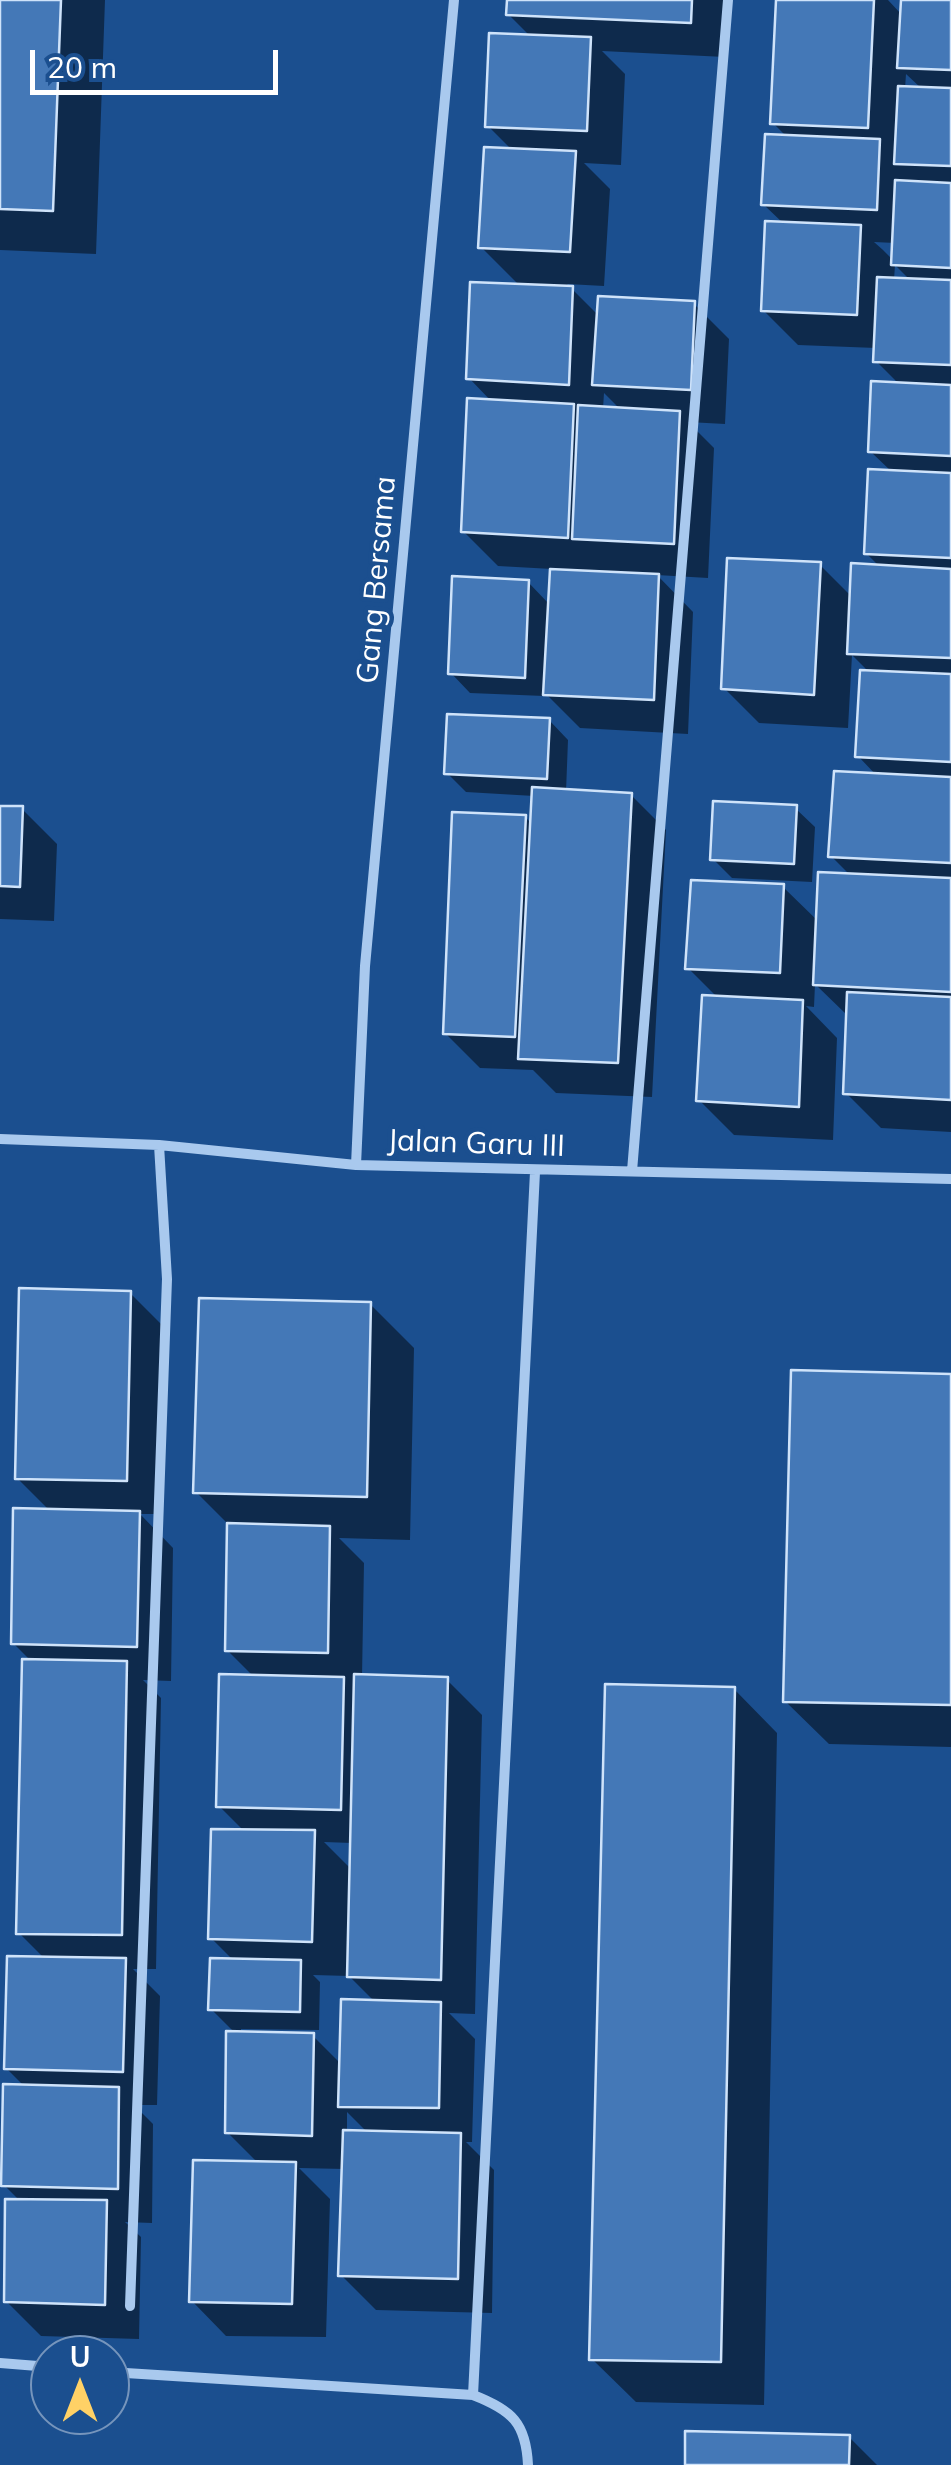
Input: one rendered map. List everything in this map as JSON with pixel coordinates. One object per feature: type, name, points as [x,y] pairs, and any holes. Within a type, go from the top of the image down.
[{"type":"street","name":"Gang Bersama","points":[[356,1166],[364,966],[454,0]]},
{"type":"street","points":[[632,1171],[728,0]]},
{"type":"street","name":"Jalan Garu III","points":[[0,1139],[159,1145],[356,1166],[951,1179]]},
{"type":"street","points":[[130,2306],[167,1279],[159,1145]]},
{"type":"street","points":[[473,2395],[534,1172]]},
{"type":"street","points":[[0,2363],[30,2365]]},
{"type":"street","points":[[130,2373],[473,2395],[502,2406],[518,2420],[526,2436],[528,2465]]},
{"type":"building","points":[[0,0],[61,0],[53,211],[0,209]]},
{"type":"building","points":[[507,0],[692,0],[691,23],[506,15]]},
{"type":"building","points":[[776,0],[874,0],[868,128],[770,124]]},
{"type":"building","points":[[901,0],[951,0],[951,70],[897,68]]},
{"type":"building","points":[[489,33],[591,37],[587,131],[485,127]]},
{"type":"building","points":[[898,86],[951,88],[951,166],[894,164]]},
{"type":"building","points":[[765,134],[880,139],[877,210],[761,205]]},
{"type":"building","points":[[484,147],[576,151],[570,252],[478,248]]},
{"type":"building","points":[[895,180],[951,183],[951,268],[891,265]]},
{"type":"building","points":[[765,221],[861,225],[857,315],[761,311]]},
{"type":"building","points":[[877,277],[951,280],[951,365],[873,362]]},
{"type":"building","points":[[470,282],[573,286],[569,385],[466,379]]},
{"type":"building","points":[[598,296],[695,301],[691,390],[592,385]]},
{"type":"building","points":[[871,381],[951,385],[951,456],[868,452]]},
{"type":"building","points":[[467,398],[574,404],[568,538],[461,532]]},
{"type":"building","points":[[578,405],[680,411],[674,544],[572,539]]},
{"type":"building","points":[[868,469],[951,473],[951,558],[864,554]]},
{"type":"building","points":[[727,558],[821,562],[814,695],[721,689]]},
{"type":"building","points":[[851,563],[951,569],[951,658],[847,654]]},
{"type":"building","points":[[550,569],[659,574],[654,700],[543,695]]},
{"type":"building","points":[[452,576],[529,580],[525,678],[448,674]]},
{"type":"building","points":[[860,670],[951,674],[951,762],[855,757]]},
{"type":"building","points":[[447,714],[550,718],[547,779],[444,774]]},
{"type":"building","points":[[834,771],[951,777],[951,863],[828,857]]},
{"type":"building","points":[[532,787],[632,793],[618,1063],[518,1059]]},
{"type":"building","points":[[713,801],[797,805],[794,864],[710,860]]},
{"type":"building","points":[[0,806],[23,806],[20,887],[0,886]]},
{"type":"building","points":[[452,812],[526,815],[515,1037],[443,1034]]},
{"type":"building","points":[[818,872],[951,878],[951,992],[813,985]]},
{"type":"building","points":[[691,880],[784,884],[780,973],[685,969]]},
{"type":"building","points":[[847,992],[951,997],[951,1100],[843,1094]]},
{"type":"building","points":[[702,995],[803,1000],[799,1107],[696,1101]]},
{"type":"building","points":[[19,1288],[131,1291],[127,1481],[15,1479]]},
{"type":"building","points":[[199,1298],[371,1302],[367,1497],[193,1493]]},
{"type":"building","points":[[791,1370],[951,1374],[951,1705],[783,1702]]},
{"type":"building","points":[[13,1508],[140,1511],[137,1647],[11,1644]]},
{"type":"building","points":[[227,1523],[330,1526],[328,1653],[225,1651]]},
{"type":"building","points":[[22,1659],[127,1661],[122,1935],[16,1934]]},
{"type":"building","points":[[219,1674],[344,1677],[341,1810],[216,1807]]},
{"type":"building","points":[[354,1674],[448,1677],[441,1980],[347,1977]]},
{"type":"building","points":[[605,1684],[735,1687],[721,2362],[589,2360]]},
{"type":"building","points":[[211,1829],[315,1830],[312,1942],[208,1939]]},
{"type":"building","points":[[7,1956],[126,1958],[123,2072],[4,2069]]},
{"type":"building","points":[[210,1958],[301,1960],[300,2012],[208,2010]]},
{"type":"building","points":[[341,1999],[441,2002],[439,2108],[338,2107]]},
{"type":"building","points":[[226,2031],[314,2033],[312,2136],[225,2133]]},
{"type":"building","points":[[3,2084],[119,2087],[118,2189],[1,2186]]},
{"type":"building","points":[[343,2130],[461,2133],[458,2279],[338,2276]]},
{"type":"building","points":[[193,2160],[296,2162],[292,2304],[189,2302]]},
{"type":"building","points":[[5,2199],[107,2200],[105,2305],[4,2302]]},
{"type":"building","points":[[685,2431],[850,2435],[849,2465],[685,2465]]}]
